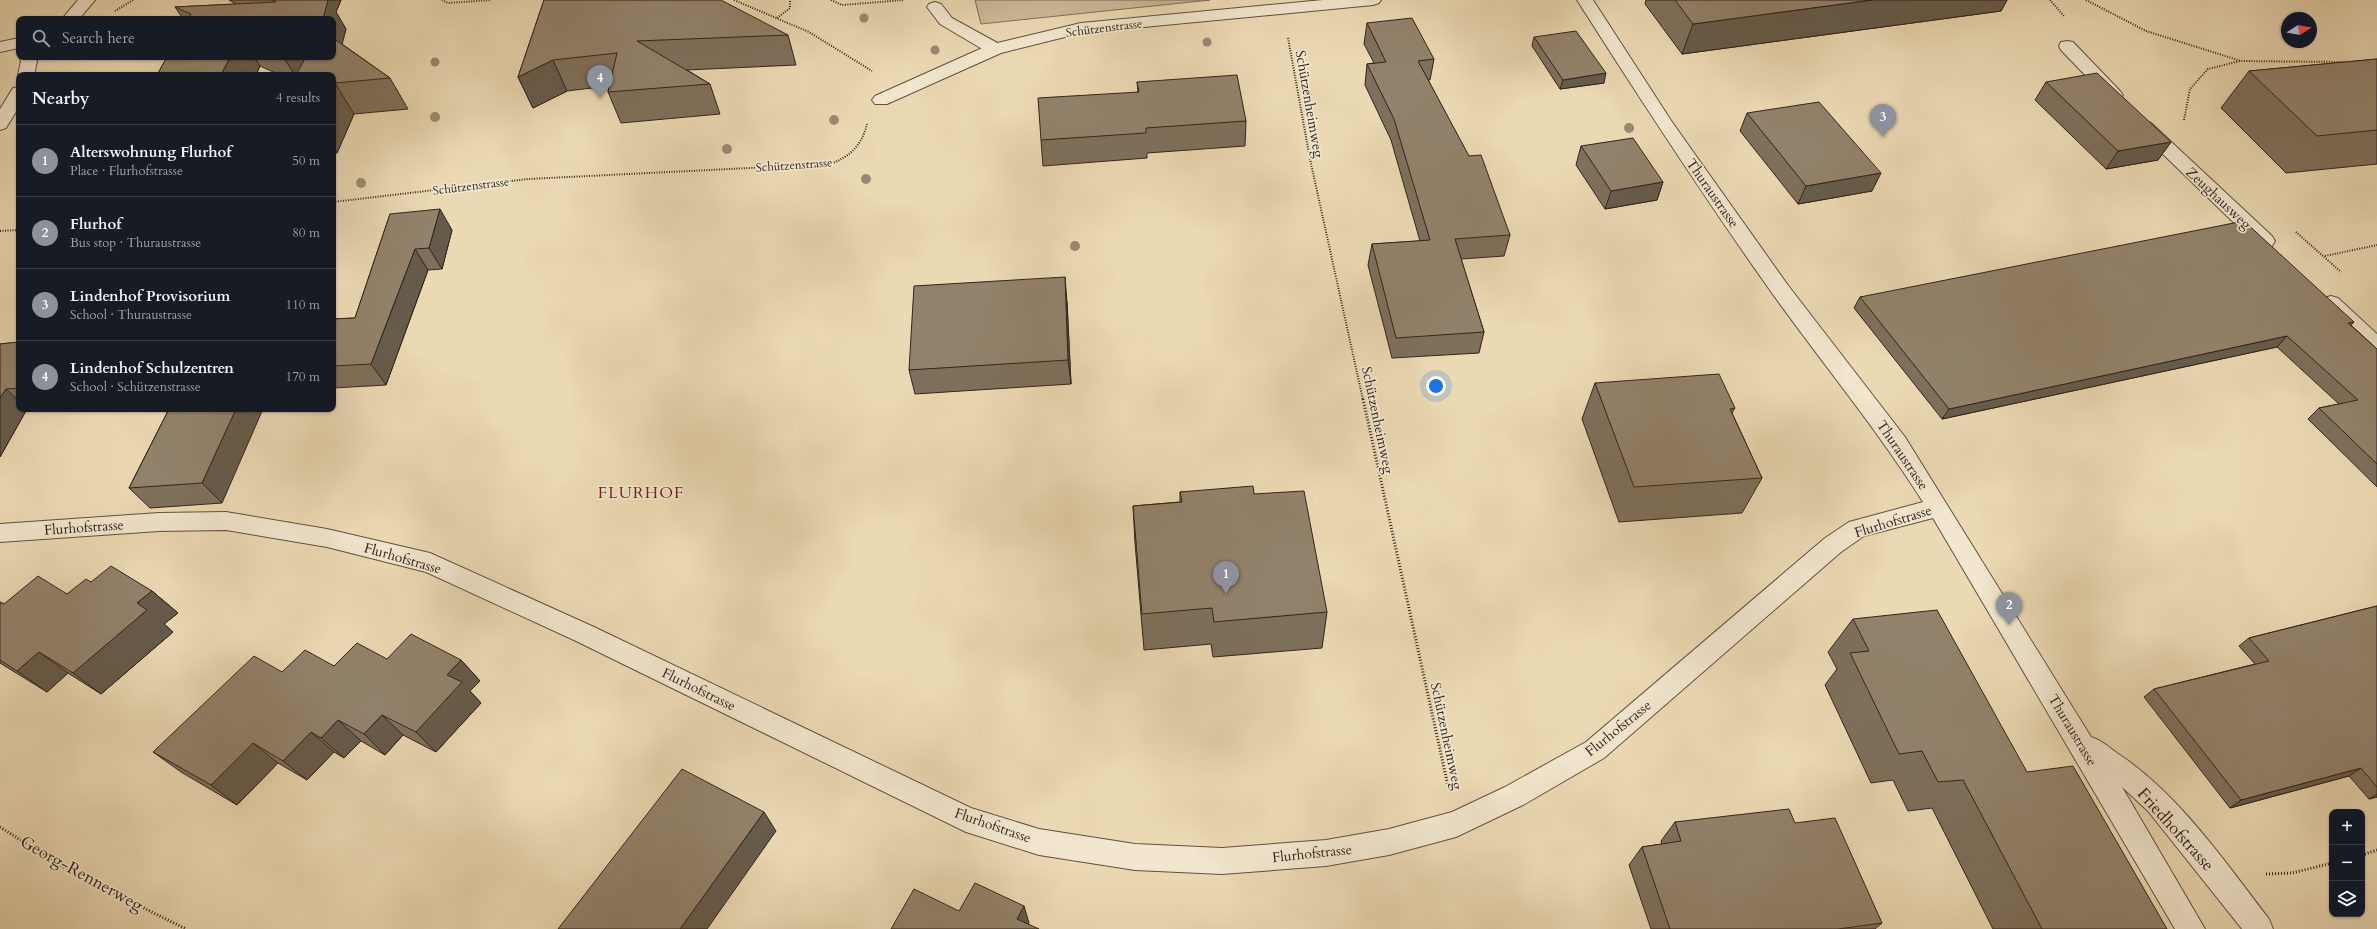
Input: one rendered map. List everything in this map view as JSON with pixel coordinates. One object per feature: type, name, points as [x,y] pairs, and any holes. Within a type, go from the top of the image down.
[{"type":"street","points":[[73,16],[87,0]]},
{"type":"street","name":"Schützenstrasse","points":[[881,100],[995,49],[1081,28],[1285,4],[1373,0]]},
{"type":"street","name":"Thuraustrasse","points":[[1585,0],[1665,125],[1780,289],[1897,443],[1938,507],[2081,743],[2191,929]]},
{"type":"street","points":[[935,7],[946,21],[995,49]]},
{"type":"street","points":[[0,47],[16,44]]},
{"type":"street","name":"Zeughausweg","points":[[2067,46],[2130,112],[2280,256]]},
{"type":"street","points":[[27,72],[28,60]]},
{"type":"street","points":[[0,124],[16,97]]},
{"type":"street","points":[[2320,293],[2377,346]]},
{"type":"street","name":"Flurhofstrasse","points":[[0,533],[159,522],[226,521],[327,538],[430,563],[585,634],[966,819],[1039,842],[1135,857],[1222,861],[1326,854],[1389,842],[1456,824],[1514,796],[1595,750],[1832,545],[1857,530],[1938,507]]},
{"type":"street","name":"Friedhofstrasse","points":[[2081,743],[2121,770],[2157,802],[2218,875],[2259,929]]},
{"type":"path","points":[[109,13],[121,9],[133,0]]},
{"type":"path","points":[[442,0],[448,3],[491,0]]},
{"type":"path","points":[[734,0],[809,32],[875,73]]},
{"type":"path","points":[[777,18],[790,8],[790,0]]},
{"type":"path","points":[[831,0],[842,5],[908,0]]},
{"type":"path","points":[[2086,0],[2146,31],[2241,61]]},
{"type":"path","name":"Schützenheimweg","points":[[1287,31],[1310,159],[1456,824]]},
{"type":"path","points":[[2183,125],[2190,89],[2208,69],[2241,61],[2348,62]]},
{"type":"path","name":"Schützenstrasse","points":[[336,202],[528,179],[830,164],[842,161],[853,154],[862,142],[868,116],[881,100]]},
{"type":"path","points":[[0,231],[16,230]]},
{"type":"path","points":[[2324,256],[2377,245]]},
{"type":"path","name":"Georg-Rennerweg","points":[[0,827],[75,874],[186,929]]},
{"type":"path","points":[[2365,854],[2377,850]]},
{"type":"path","points":[[2218,875],[2292,873],[2329,864]]},
{"type":"shaded area","points":[[975,0],[1210,0],[981,24]]},
{"type":"building","points":[[272,0],[328,0],[324,16],[190,16],[191,14],[175,7],[276,2]]},
{"type":"building","points":[[544,0],[721,0],[788,35],[637,41],[710,84],[608,92],[617,53],[553,60],[518,77]]},
{"type":"building","points":[[1675,0],[1872,0],[1693,24]]},
{"type":"building","points":[[1412,18],[1434,59],[1418,61],[1469,156],[1481,155],[1510,235],[1455,239],[1484,332],[1396,338],[1372,244],[1430,240],[1394,119],[1367,64],[1386,62],[1367,23]]},
{"type":"building","points":[[1576,31],[1606,73],[1563,80],[1534,37]]},
{"type":"building","points":[[336,40],[390,78],[336,83],[336,72],[298,72],[304,60],[336,60]]},
{"type":"building","points":[[2377,59],[2377,130],[2317,136],[2249,71]]},
{"type":"building","points":[[165,60],[228,60],[222,72],[159,72]]},
{"type":"building","points":[[2097,73],[2171,142],[2118,151],[2046,82]]},
{"type":"building","points":[[1237,75],[1246,121],[1146,128],[1146,133],[1041,140],[1038,98],[1139,92],[1137,82]]},
{"type":"building","points":[[1819,102],[1881,173],[1806,186],[1747,113]]},
{"type":"building","points":[[1633,138],[1663,182],[1611,191],[1581,146]]},
{"type":"building","points":[[440,209],[429,248],[415,249],[371,364],[336,366],[336,319],[355,318],[390,214]]},
{"type":"building","points":[[2244,221],[2354,322],[2348,323],[2377,349],[2377,464],[2319,408],[2358,400],[2287,336],[1949,409],[1860,297]]},
{"type":"building","points":[[1065,277],[1068,360],[909,370],[914,286]]},
{"type":"building","points":[[16,342],[16,388],[6,389],[0,398],[0,344]]},
{"type":"building","points":[[1719,374],[1735,408],[1730,409],[1762,478],[1634,487],[1595,383]]},
{"type":"building","points":[[167,412],[235,412],[202,483],[129,488]]},
{"type":"building","points":[[1253,486],[1254,494],[1304,491],[1327,612],[1214,622],[1212,608],[1142,614],[1133,506],[1182,502],[1180,492]]},
{"type":"building","points":[[111,566],[152,591],[137,603],[147,610],[73,673],[39,652],[17,671],[0,660],[0,602],[4,604],[38,576],[67,594],[86,579],[91,582]]},
{"type":"building","points":[[2377,606],[2377,787],[2361,768],[2241,800],[2154,689],[2269,661],[2249,638]]},
{"type":"building","points":[[1937,610],[2027,772],[2073,766],[2167,929],[2042,929],[1963,780],[1938,782],[1922,751],[1899,754],[1850,653],[1869,651],[1853,619]]},
{"type":"building","points":[[411,634],[461,660],[447,675],[462,682],[416,732],[382,715],[364,734],[338,720],[321,738],[311,732],[283,761],[253,743],[211,785],[153,752],[254,656],[282,672],[305,650],[334,666],[357,643],[387,659]]},
{"type":"building","points":[[682,769],[764,812],[680,929],[558,929]]},
{"type":"building","points":[[1789,809],[1795,823],[1835,818],[1882,923],[1838,929],[1670,929],[1642,847],[1681,841],[1675,822]]},
{"type":"building","points":[[975,883],[1024,906],[1017,919],[1039,929],[891,929],[914,889],[959,911]]},
{"type":"place","name":"Lindenhof Schulzentren","points":[[600,98]]},
{"type":"place","name":"Lindenhof Provisorium","points":[[1883,137]]},
{"type":"place","name":"Alterswohnung Flurhof","points":[[1226,594]]},
{"type":"place","name":"Flurhof","points":[[2009,625]]},
{"type":"district","name":"FLURHOF","points":[[641,492]]}]
